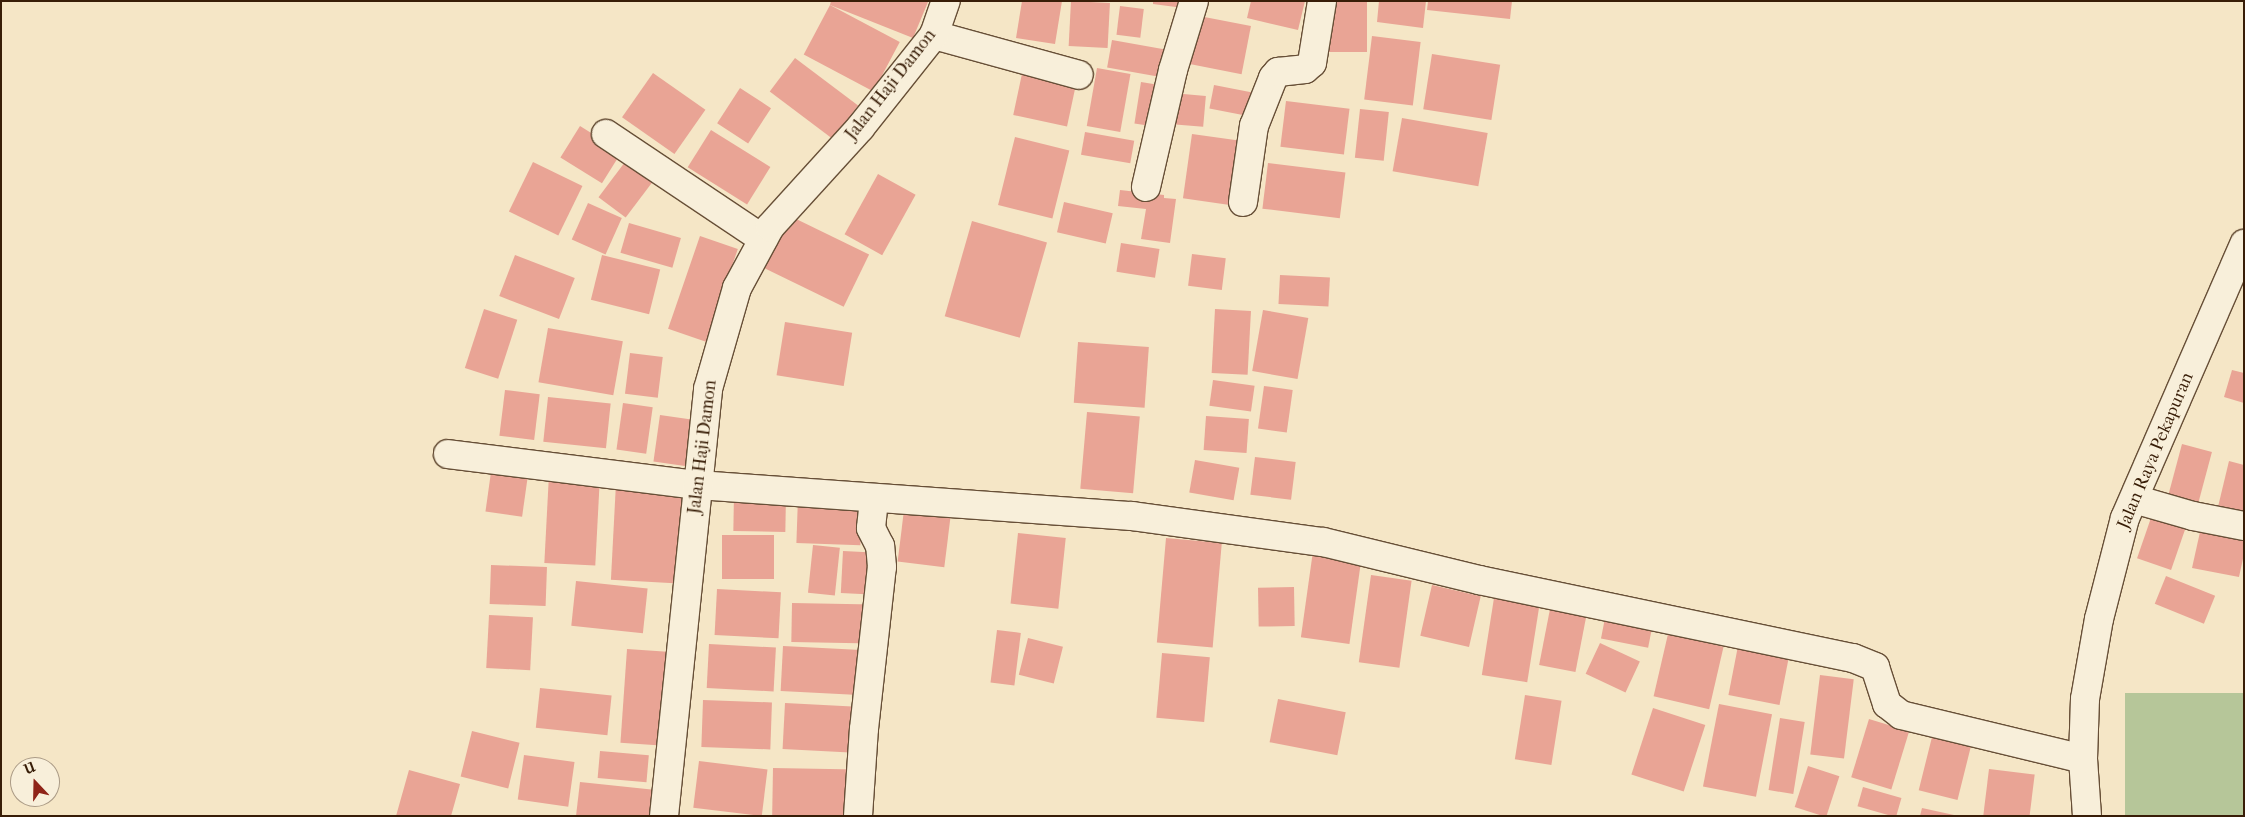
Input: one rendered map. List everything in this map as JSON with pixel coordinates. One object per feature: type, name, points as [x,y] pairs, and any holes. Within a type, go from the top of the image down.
[{"type":"street","name":"Jalan Haji Damon","points":[[664,816],[708,389],[737,288],[770,227],[860,128],[934,35],[946,1]]},
{"type":"street","points":[[1146,187],[1173,70],[1194,1]]},
{"type":"street","points":[[1243,202],[1254,126],[1273,78],[1278,72],[1305,69],[1312,63],[1322,1]]},
{"type":"street","points":[[934,35],[1080,75]]},
{"type":"street","points":[[606,134],[763,239]]},
{"type":"street","name":"Jalan Raya Pekapuran","points":[[2087,816],[2083,759],[2085,699],[2100,619],[2126,518],[2244,244]]},
{"type":"street","points":[[448,454],[698,485],[1132,516],[1323,542],[1479,580],[1853,658],[1875,667],[1887,704],[1901,715],[2083,759]]},
{"type":"street","points":[[858,816],[865,721],[882,567],[880,546],[871,528],[874,498]]},
{"type":"street","points":[[2134,499],[2193,516],[2244,526]]},
{"type":"green space","points":[[2125,693],[2244,693],[2244,816],[2125,816]]},
{"type":"building","points":[[831,1],[928,2],[913,38],[830,5]]},
{"type":"building","points":[[1022,1],[1062,1],[1055,44],[1016,38]]},
{"type":"building","points":[[1071,1],[1110,3],[1108,48],[1069,46]]},
{"type":"building","points":[[1153,1],[1192,1],[1191,9],[1153,4]]},
{"type":"building","points":[[1251,1],[1305,1],[1298,30],[1247,18]]},
{"type":"building","points":[[1327,1],[1367,1],[1367,52],[1327,52]]},
{"type":"building","points":[[1379,1],[1426,1],[1423,28],[1377,22]]},
{"type":"building","points":[[1428,1],[1512,1],[1510,19],[1427,10]]},
{"type":"building","points":[[830,5],[900,42],[873,92],[804,54]]},
{"type":"building","points":[[1120,6],[1144,9],[1140,38],[1116,35]]},
{"type":"building","points":[[1194,15],[1251,26],[1242,74],[1185,63]]},
{"type":"building","points":[[1372,36],[1421,42],[1413,105],[1364,100]]},
{"type":"building","points":[[1112,40],[1168,50],[1163,77],[1107,68]]},
{"type":"building","points":[[1432,54],[1500,65],[1491,120],[1423,109]]},
{"type":"building","points":[[795,58],[858,106],[833,139],[770,92]]},
{"type":"building","points":[[1097,68],[1130,74],[1120,132],[1087,126]]},
{"type":"building","points":[[1023,69],[1077,80],[1067,126],[1013,115]]},
{"type":"building","points":[[653,73],[705,110],[674,154],[622,117]]},
{"type":"building","points":[[1141,82],[1161,85],[1154,127],[1134,123]]},
{"type":"building","points":[[1214,85],[1260,94],[1256,118],[1209,109]]},
{"type":"building","points":[[740,88],[771,108],[748,143],[717,123]]},
{"type":"building","points":[[1172,93],[1206,96],[1203,127],[1169,124]]},
{"type":"building","points":[[1286,101],[1350,109],[1344,154],[1280,147]]},
{"type":"building","points":[[1360,109],[1389,112],[1384,161],[1355,158]]},
{"type":"building","points":[[1402,118],[1488,133],[1478,186],[1393,171]]},
{"type":"building","points":[[580,126],[622,152],[602,183],[560,157]]},
{"type":"building","points":[[711,130],[770,167],[747,204],[688,167]]},
{"type":"building","points":[[1085,132],[1134,141],[1130,163],[1081,155]]},
{"type":"building","points":[[1192,134],[1241,141],[1231,205],[1183,198]]},
{"type":"building","points":[[1015,137],[1069,151],[1052,218],[998,205]]},
{"type":"building","points":[[631,154],[658,174],[626,218],[599,197]]},
{"type":"building","points":[[533,162],[582,186],[558,236],[509,211]]},
{"type":"building","points":[[1268,163],[1345,173],[1340,218],[1262,209]]},
{"type":"building","points":[[878,174],[916,195],[882,255],[845,234]]},
{"type":"building","points":[[1120,190],[1164,195],[1164,198],[1176,199],[1170,243],[1141,239],[1146,209],[1118,206]]},
{"type":"building","points":[[1064,202],[1113,213],[1106,243],[1057,232]]},
{"type":"building","points":[[588,203],[622,218],[606,255],[572,240]]},
{"type":"building","points":[[790,216],[869,255],[844,307],[765,268]]},
{"type":"building","points":[[972,221],[1047,242],[1020,338],[945,316]]},
{"type":"building","points":[[629,223],[681,238],[672,268],[620,253]]},
{"type":"building","points":[[700,236],[738,249],[706,342],[668,329]]},
{"type":"building","points":[[1121,243],[1160,249],[1155,278],[1116,272]]},
{"type":"building","points":[[1192,254],[1226,258],[1222,290],[1188,286]]},
{"type":"building","points":[[515,255],[575,278],[559,319],[499,296]]},
{"type":"building","points":[[602,255],[660,270],[649,314],[591,300]]},
{"type":"building","points":[[1280,275],[1330,278],[1328,307],[1278,304]]},
{"type":"building","points":[[484,309],[517,320],[498,379],[465,368]]},
{"type":"building","points":[[1215,309],[1251,311],[1248,375],[1212,373]]},
{"type":"building","points":[[1263,310],[1308,318],[1298,379],[1252,371]]},
{"type":"building","points":[[785,322],[852,333],[844,386],[777,375]]},
{"type":"building","points":[[548,328],[623,341],[613,395],[538,382]]},
{"type":"building","points":[[1078,342],[1149,347],[1145,408],[1074,403]]},
{"type":"building","points":[[630,353],[663,357],[658,398],[625,394]]},
{"type":"building","points":[[2232,370],[2244,373],[2244,403],[2224,397]]},
{"type":"building","points":[[1213,380],[1255,386],[1251,412],[1209,406]]},
{"type":"building","points":[[1264,386],[1293,390],[1287,433],[1258,429]]},
{"type":"building","points":[[505,390],[540,394],[534,440],[499,436]]},
{"type":"building","points":[[548,397],[611,404],[606,448],[543,442]]},
{"type":"building","points":[[623,403],[653,407],[646,454],[616,450]]},
{"type":"building","points":[[1087,412],[1140,417],[1133,493],[1080,489]]},
{"type":"building","points":[[660,415],[697,420],[690,467],[653,462]]},
{"type":"building","points":[[1206,416],[1249,419],[1247,453],[1204,450]]},
{"type":"building","points":[[2182,444],[2212,452],[2196,510],[2166,502]]},
{"type":"building","points":[[1255,457],[1296,462],[1291,500],[1250,495]]},
{"type":"building","points":[[1195,460],[1239,468],[1234,500],[1189,492]]},
{"type":"building","points":[[2229,461],[2244,465],[2244,517],[2217,511]]},
{"type":"building","points":[[492,465],[529,470],[522,517],[485,512]]},
{"type":"building","points":[[549,474],[600,477],[595,566],[544,563]]},
{"type":"building","points":[[616,483],[684,487],[679,583],[611,580]]},
{"type":"building","points":[[734,493],[786,494],[785,532],[733,531]]},
{"type":"building","points":[[798,497],[862,499],[860,545],[796,543]]},
{"type":"building","points":[[904,510],[951,516],[944,567],[898,562]]},
{"type":"building","points":[[2153,512],[2187,524],[2171,570],[2137,558]]},
{"type":"building","points":[[2200,532],[2244,541],[2244,554],[2239,577],[2192,568]]},
{"type":"building","points":[[1018,533],[1066,538],[1058,609],[1011,604]]},
{"type":"building","points":[[722,535],[774,535],[774,579],[722,579]]},
{"type":"building","points":[[1166,538],[1222,543],[1213,647],[1157,643]]},
{"type":"building","points":[[813,545],[840,548],[835,596],[808,593]]},
{"type":"building","points":[[843,551],[878,553],[876,595],[841,593]]},
{"type":"building","points":[[1313,551],[1362,558],[1349,644],[1301,637]]},
{"type":"building","points":[[491,565],[547,567],[546,606],[490,604]]},
{"type":"building","points":[[1371,575],[1412,581],[1399,668],[1359,662]]},
{"type":"building","points":[[2166,576],[2215,596],[2204,624],[2155,604]]},
{"type":"building","points":[[576,581],[648,589],[643,633],[571,626]]},
{"type":"building","points":[[1432,585],[1481,596],[1469,647],[1420,636]]},
{"type":"building","points":[[1294,587],[1295,626],[1259,627],[1258,588]]},
{"type":"building","points":[[717,589],[781,592],[779,638],[715,635]]},
{"type":"building","points":[[1494,598],[1539,605],[1527,682],[1482,675]]},
{"type":"building","points":[[792,603],[873,604],[872,643],[791,642]]},
{"type":"building","points":[[1550,609],[1586,616],[1575,672],[1539,665]]},
{"type":"building","points":[[489,615],[533,617],[530,670],[486,668]]},
{"type":"building","points":[[1605,618],[1652,627],[1648,648],[1601,639]]},
{"type":"building","points":[[997,630],[1021,633],[1014,686],[991,683]]},
{"type":"building","points":[[1668,634],[1724,647],[1709,709],[1654,696]]},
{"type":"building","points":[[1028,638],[1063,647],[1054,684],[1019,675]]},
{"type":"building","points":[[1600,643],[1640,662],[1626,692],[1586,674]]},
{"type":"building","points":[[709,644],[776,648],[774,691],[707,688]]},
{"type":"building","points":[[783,646],[866,650],[864,695],[781,691]]},
{"type":"building","points":[[1738,646],[1789,656],[1780,705],[1728,695]]},
{"type":"building","points":[[627,649],[671,652],[664,746],[620,743]]},
{"type":"building","points":[[1162,653],[1210,657],[1204,722],[1156,718]]},
{"type":"building","points":[[1820,675],[1854,679],[1844,759],[1810,754]]},
{"type":"building","points":[[540,688],[612,696],[607,735],[536,728]]},
{"type":"building","points":[[1525,695],[1562,701],[1551,765],[1515,759]]},
{"type":"building","points":[[1278,699],[1346,712],[1337,755],[1270,742]]},
{"type":"building","points":[[703,700],[772,702],[770,749],[701,747]]},
{"type":"building","points":[[785,703],[862,707],[859,753],[783,749]]},
{"type":"building","points":[[1719,704],[1772,714],[1756,797],[1703,786]]},
{"type":"building","points":[[1653,708],[1705,725],[1684,792],[1631,775]]},
{"type":"building","points":[[1780,718],[1805,722],[1793,794],[1769,790]]},
{"type":"building","points":[[1869,719],[1909,731],[1891,790],[1851,777]]},
{"type":"building","points":[[472,731],[520,743],[508,788],[461,777]]},
{"type":"building","points":[[1932,737],[1971,747],[1958,800],[1919,790]]},
{"type":"building","points":[[600,751],[649,755],[646,782],[598,778]]},
{"type":"building","points":[[524,755],[575,762],[568,807],[518,800]]},
{"type":"building","points":[[699,761],[767,769],[762,816],[693,808]]},
{"type":"building","points":[[1808,766],[1839,776],[1826,816],[1795,807]]},
{"type":"building","points":[[773,768],[857,769],[856,816],[772,816]]},
{"type":"building","points":[[1989,769],[2035,775],[2030,816],[1983,816]]},
{"type":"building","points":[[409,770],[460,784],[451,816],[396,816]]},
{"type":"building","points":[[580,782],[656,790],[653,816],[576,816]]},
{"type":"building","points":[[1863,787],[1901,798],[1896,816],[1857,806]]},
{"type":"building","points":[[1922,808],[1954,815],[1954,816],[1920,816]]}]
